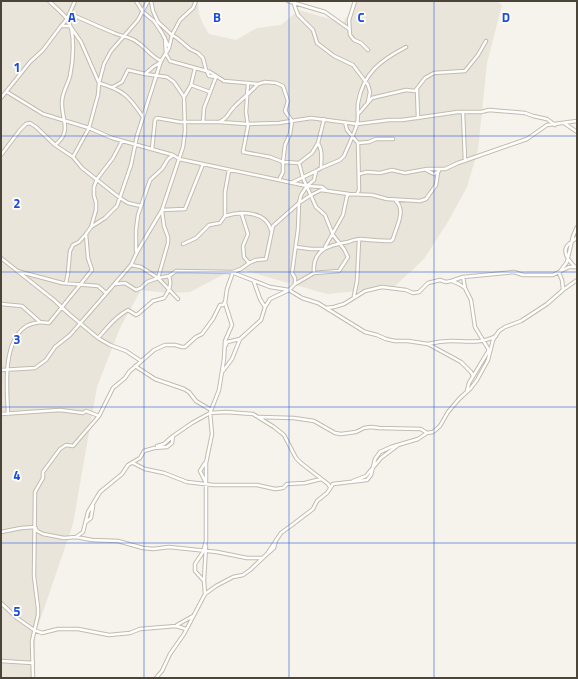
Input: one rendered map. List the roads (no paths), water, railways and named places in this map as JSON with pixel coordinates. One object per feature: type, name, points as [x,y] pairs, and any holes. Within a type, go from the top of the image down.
[{"type":"street","points":[[49,1],[67,19],[81,42],[99,83]]},
{"type":"street","points":[[1,98],[30,62],[43,50],[67,19],[75,1]]},
{"type":"street","points":[[136,1],[143,12],[154,21],[165,38],[169,48]]},
{"type":"street","points":[[73,157],[89,128],[98,96],[99,83],[104,64],[110,51],[125,36],[143,12],[149,1]]},
{"type":"street","points":[[149,1],[158,22],[190,49],[198,53],[203,58],[206,70]]},
{"type":"street","points":[[91,226],[107,217],[117,206],[131,165],[135,144],[161,62],[169,48],[172,35],[180,20],[193,8],[196,1]]},
{"type":"street","points":[[288,1],[324,12],[349,29]]},
{"type":"street","points":[[354,1],[349,20],[350,35],[354,40],[361,43],[368,50]]},
{"type":"street","points":[[294,4],[298,15],[313,30],[317,43],[334,56],[353,65],[368,85],[370,92],[368,102]]},
{"type":"street","points":[[70,14],[97,24],[115,34],[125,36],[145,47],[150,54],[161,62]]},
{"type":"street","points":[[61,26],[70,26]]},
{"type":"street","points":[[55,145],[61,140],[65,129],[62,101],[70,76],[74,52],[70,26]]},
{"type":"street","points":[[115,34],[120,40]]},
{"type":"street","points":[[165,38],[167,59],[170,61],[206,70],[224,81],[258,84],[265,82],[276,83],[283,86],[288,101],[285,111],[292,121],[290,134],[285,145],[282,162],[283,172],[279,180]]},
{"type":"street","points":[[359,113],[372,98],[406,90],[416,91],[425,78],[434,73],[465,71],[478,55],[486,41]]},
{"type":"street","points":[[292,182],[340,160],[344,156],[357,124],[360,94],[365,82],[373,69],[383,59],[406,47]]},
{"type":"street","points":[[145,74],[161,62]]},
{"type":"street","points":[[184,97],[191,85],[195,68]]},
{"type":"street","points":[[1,370],[35,368],[46,360],[55,347],[70,335],[131,265],[162,210],[183,147],[185,131],[184,97],[174,82],[167,77],[128,70],[122,82],[113,87]]},
{"type":"street","points":[[203,122],[204,108],[216,77]]},
{"type":"street","points":[[99,83],[113,87],[124,93],[143,117]]},
{"type":"street","points":[[248,83],[246,112],[247,124],[243,152],[270,157],[282,162],[300,162],[312,152],[318,143],[324,119]]},
{"type":"street","points":[[219,122],[225,120],[235,106],[258,84]]},
{"type":"street","points":[[191,85],[210,92]]},
{"type":"street","points":[[417,89],[418,118]]},
{"type":"street","points":[[7,92],[43,114],[89,128],[112,138],[173,155],[179,159],[307,186],[322,187],[326,190]]},
{"type":"street","points":[[152,149],[155,120],[157,118],[185,122],[247,124],[292,121],[310,118],[357,124],[489,110],[525,113],[547,119],[555,125]]},
{"type":"street","points":[[463,112],[465,161]]},
{"type":"street","points":[[424,169],[434,174],[465,161],[527,139],[547,125],[577,121]]},
{"type":"street","points":[[345,122],[347,130],[358,143],[359,190],[356,194]]},
{"type":"street","points":[[1,155],[26,124],[30,123],[55,145],[73,157],[82,168],[98,179],[120,198],[128,203],[141,206]]},
{"type":"street","points":[[564,123],[577,132]]},
{"type":"street","points":[[358,143],[369,142],[376,139],[393,139]]},
{"type":"street","points":[[66,283],[70,251],[73,245],[79,242],[86,234],[91,226],[96,210],[94,187],[122,141]]},
{"type":"street","points":[[318,143],[322,154],[320,168]]},
{"type":"street","points":[[137,252],[136,230],[138,215],[150,180],[162,169],[168,159],[173,155]]},
{"type":"street","points":[[222,374],[232,359],[240,339],[261,320],[265,307],[270,299],[289,290],[295,284],[314,273],[339,271],[348,257],[333,235],[325,215],[316,207],[303,178],[300,162]]},
{"type":"street","points":[[162,210],[185,209],[203,164]]},
{"type":"street","points":[[359,174],[367,172],[380,173],[392,170],[405,173],[424,169],[445,169]]},
{"type":"street","points":[[183,244],[196,238],[209,225],[220,223],[225,216],[225,192],[229,170]]},
{"type":"street","points":[[295,284],[292,273],[298,228],[299,203],[301,195],[307,186],[314,180],[316,171]]},
{"type":"street","points":[[205,594],[204,551],[206,541],[206,463],[212,434],[210,412],[217,398],[222,374],[225,341],[232,325],[225,303],[227,289],[233,272],[256,260],[266,259],[273,226],[299,203],[321,190],[348,194],[372,195],[387,200],[420,201],[426,199],[436,185],[438,172]]},
{"type":"street","points":[[314,273],[313,266],[315,260],[333,235],[343,215],[348,194]]},
{"type":"street","points":[[296,247],[311,250],[359,239],[368,241],[391,241],[400,218],[401,210],[399,204],[394,200]]},
{"type":"street","points":[[158,278],[168,243],[162,210]]},
{"type":"street","points":[[225,216],[240,213],[252,214],[269,223],[271,230]]},
{"type":"street","points":[[240,213],[248,234],[243,246],[244,257],[249,263]]},
{"type":"street","points":[[559,273],[567,262],[570,244],[577,227]]},
{"type":"street","points":[[8,414],[7,370],[13,342],[26,326],[40,322],[49,322],[82,284],[92,270],[88,258],[86,234]]},
{"type":"street","points":[[570,244],[577,237]]},
{"type":"street","points":[[354,297],[357,281],[359,239]]},
{"type":"street","points":[[1,258],[98,338],[110,345],[126,351],[141,361]]},
{"type":"street","points":[[567,258],[570,263],[576,267]]},
{"type":"street","points":[[131,265],[141,267],[158,278],[178,299]]},
{"type":"street","points":[[326,308],[344,304],[365,291],[382,287],[406,290],[413,293],[419,292],[428,282],[440,280],[446,282],[463,277],[514,272],[532,276],[553,275],[569,267],[576,267]]},
{"type":"street","points":[[16,270],[66,283],[98,286],[106,293]]},
{"type":"street","points":[[116,284],[125,283],[136,290],[141,288],[147,282],[169,276],[176,271],[233,272],[270,287],[289,290],[302,298],[318,303],[365,332],[378,335],[386,339],[428,344],[449,341],[477,342],[496,336]]},
{"type":"street","points":[[559,273],[562,280],[563,290]]},
{"type":"street","points":[[98,338],[125,311],[128,310],[136,315],[153,301],[164,298],[170,289],[171,281],[169,276]]},
{"type":"street","points":[[463,277],[465,288],[471,300],[474,324],[490,349]]},
{"type":"street","points":[[467,391],[469,383],[499,331],[524,319],[547,304],[577,280]]},
{"type":"street","points":[[254,281],[260,299],[265,307]]},
{"type":"street","points":[[452,281],[465,288]]},
{"type":"street","points":[[33,678],[32,641],[38,615],[34,576],[35,492],[43,478],[43,472],[60,449],[66,445],[73,446],[99,416],[113,388],[135,366],[154,350],[165,345],[175,344],[185,347],[196,337],[202,334],[213,319],[220,305],[225,303]]},
{"type":"street","points":[[1,304],[22,306],[40,322]]},
{"type":"street","points":[[225,346],[227,342],[240,339]]},
{"type":"street","points":[[428,344],[461,362],[473,376]]},
{"type":"street","points":[[156,678],[162,671],[170,654],[186,629],[205,594],[216,586],[233,577],[243,575],[250,570],[267,554],[280,533],[292,526],[313,509],[317,502],[333,484],[366,480],[371,474],[377,455],[380,452],[418,439],[433,432],[440,426],[448,412],[471,388],[485,365],[490,349]]},
{"type":"street","points":[[135,366],[155,379],[189,392],[196,401],[210,412]]},
{"type":"street","points":[[1,414],[60,410],[83,413],[86,411],[99,416]]},
{"type":"street","points":[[76,537],[83,532],[88,512],[100,492],[122,474],[128,465],[140,458],[144,451],[154,448],[167,447],[172,443],[173,436],[192,422],[210,412],[248,414],[257,417],[274,427],[284,435],[296,458],[330,487]]},
{"type":"street","points":[[257,417],[314,420],[335,433],[341,434],[356,432],[364,428],[371,427],[421,429],[427,434]]},
{"type":"street","points":[[374,465],[381,458],[401,444]]},
{"type":"street","points":[[133,463],[187,482],[213,485],[254,485],[275,489],[283,488],[287,484],[321,479]]},
{"type":"street","points":[[206,463],[200,471],[206,484]]},
{"type":"street","points":[[1,532],[35,527]]},
{"type":"street","points":[[35,527],[43,534],[64,538],[76,537],[92,540],[118,541],[153,550],[169,547],[216,552],[247,558],[262,558]]},
{"type":"street","points":[[204,551],[195,564],[195,571],[204,581]]},
{"type":"street","points":[[1,603],[17,618],[34,630],[42,633],[58,629],[78,629],[109,635],[130,633],[140,629],[176,626],[186,629]]},
{"type":"street","points":[[176,626],[194,615]]},
{"type":"street","points":[[1,661],[33,663]]}]
